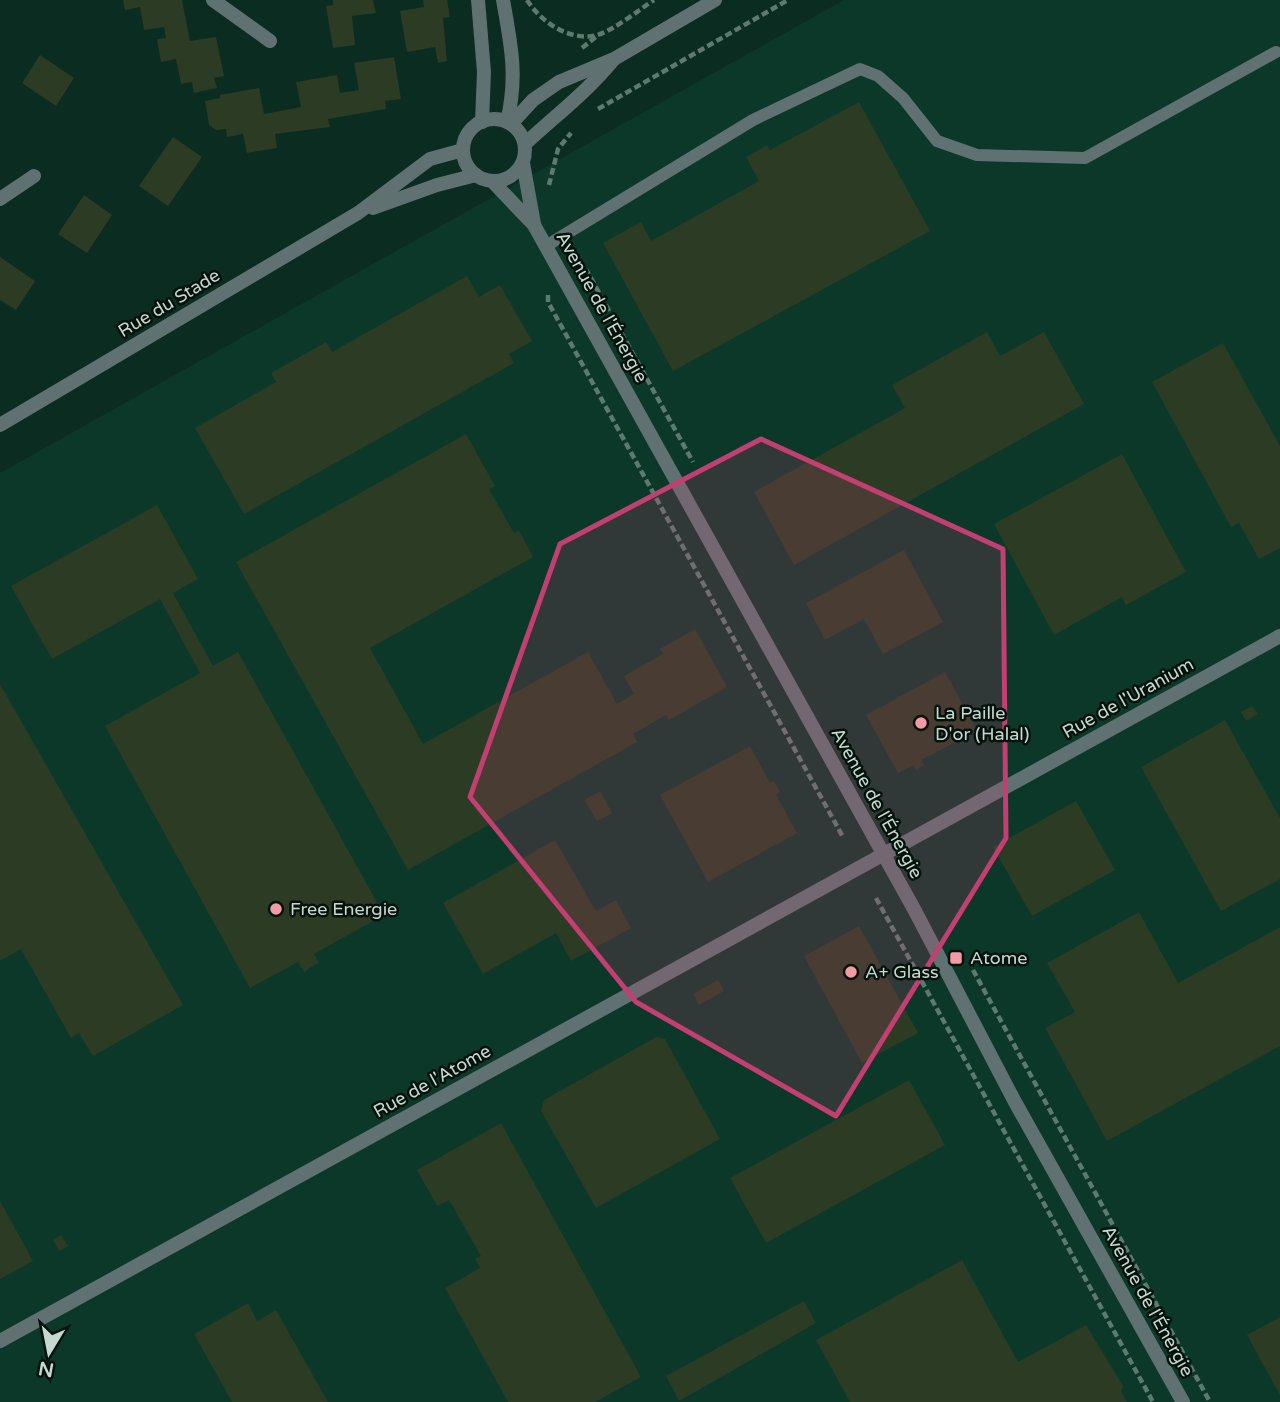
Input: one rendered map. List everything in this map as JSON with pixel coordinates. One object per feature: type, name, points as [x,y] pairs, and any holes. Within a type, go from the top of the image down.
[{"type":"street","points":[[213,0],[270,41]]},
{"type":"street","points":[[478,0],[484,72],[482,122]]},
{"type":"street","points":[[503,0],[515,66],[509,123],[525,144]]},
{"type":"street","points":[[614,59],[585,93],[571,102],[525,144],[523,163],[511,177],[492,182],[476,176],[464,160],[463,150],[468,133],[482,122],[509,123],[533,100],[559,82],[614,59],[715,0]]},
{"type":"street","name":"Rue du Stade","points":[[0,425],[358,213],[430,159],[463,150]]},
{"type":"street","name":"Avenue de l'Énergie","points":[[523,163],[534,225]]},
{"type":"street","points":[[0,199],[34,176]]},
{"type":"street","name":"Rue du Stade","points":[[358,213],[437,184],[476,176]]},
{"type":"street","name":"Avenue de l'Énergie","points":[[492,182],[534,225],[546,246],[1182,1402]]},
{"type":"street","name":"Rue de l'Uranium","points":[[883,855],[1280,636]]},
{"type":"street","name":"Rue de l'Atome","points":[[0,1341],[883,855]]},
{"type":"lane","points":[[546,246],[753,120],[860,69],[878,76],[903,98],[937,141],[978,155],[1085,158],[1276,52]]},
{"type":"path","points":[[527,0],[553,27],[566,33],[597,35],[654,0]]},
{"type":"path","points":[[587,115],[788,0]]},
{"type":"path","points":[[549,189],[558,149],[579,124]]},
{"type":"path","points":[[553,259],[548,302],[843,837]]},
{"type":"path","points":[[876,898],[1153,1402]]},
{"type":"path","points":[[966,958],[1210,1402]]},
{"type":"highlighted area","points":[[761,439],[1003,549],[1006,838],[836,1116],[636,1002],[470,797],[560,544]]},
{"type":"shaded area","points":[[844,0],[1280,0],[1280,1402],[0,1402],[0,473]]},
{"type":"building","points":[[123,0],[182,0],[190,41],[216,37],[224,76],[214,78],[217,88],[194,93],[192,82],[181,84],[176,59],[161,62],[157,39],[166,38],[164,27],[144,30],[140,7],[125,10]]},
{"type":"building","points":[[333,0],[373,0],[376,13],[352,16],[355,45],[333,48],[326,6],[333,5]]},
{"type":"building","points":[[423,0],[447,0],[450,17],[443,18],[447,61],[438,63],[435,47],[407,52],[400,11],[424,7]]},
{"type":"building","points":[[40,55],[74,78],[56,106],[22,83]]},
{"type":"building","points":[[394,57],[401,99],[385,101],[386,109],[328,119],[330,127],[275,134],[277,148],[247,153],[243,134],[227,137],[226,129],[216,130],[209,125],[205,101],[220,98],[220,95],[259,88],[264,114],[301,107],[296,82],[337,75],[340,93],[359,90],[354,63]]},
{"type":"building","points":[[859,102],[930,231],[673,371],[603,243],[641,222],[651,241],[759,181],[746,157],[767,145],[770,150]]},
{"type":"building","points":[[173,137],[202,157],[168,206],[139,186]]},
{"type":"building","points":[[84,195],[112,215],[87,253],[58,234]]},
{"type":"building","points":[[0,257],[35,281],[16,310],[0,300]]},
{"type":"building","points":[[467,276],[479,297],[500,285],[532,341],[509,354],[514,363],[244,514],[195,428],[276,382],[271,373],[326,342],[332,352]]},
{"type":"building","points":[[987,332],[1000,356],[1044,332],[1084,404],[794,565],[754,492],[905,408],[892,385]]},
{"type":"building","points":[[1223,343],[1280,446],[1280,548],[1259,559],[1239,523],[1231,527],[1152,382]]},
{"type":"building","points":[[466,434],[495,486],[489,489],[514,533],[519,530],[533,557],[370,648],[423,744],[588,652],[617,704],[634,694],[624,676],[663,654],[660,649],[695,629],[727,687],[669,720],[666,715],[633,734],[637,742],[408,870],[236,562]]},
{"type":"building","points":[[1122,454],[1186,572],[1126,605],[1122,597],[1054,635],[994,524]]},
{"type":"building","points":[[157,505],[198,579],[173,593],[213,666],[238,652],[384,915],[314,954],[319,963],[304,972],[298,962],[250,988],[105,726],[200,673],[160,599],[52,659],[11,586]]},
{"type":"building","points":[[904,550],[943,622],[883,654],[864,619],[825,640],[806,603]]},
{"type":"building","name":"La Paille D'or (Halal)","points":[[945,672],[977,731],[921,760],[924,765],[916,770],[913,765],[898,773],[866,715]]},
{"type":"building","points":[[0,684],[183,1005],[93,1056],[79,1033],[71,1038],[21,949],[0,961]]},
{"type":"building","points":[[1252,706],[1258,714],[1246,721],[1241,712]]},
{"type":"building","points":[[1225,720],[1280,818],[1280,879],[1221,911],[1141,767]]},
{"type":"building","points":[[750,746],[770,783],[774,781],[780,792],[776,795],[797,833],[708,882],[660,795]]},
{"type":"building","points":[[600,791],[612,813],[597,821],[584,800]]},
{"type":"building","points":[[1076,801],[1115,870],[1032,916],[993,847]]},
{"type":"building","points":[[555,840],[596,911],[616,900],[631,928],[571,961],[556,933],[483,974],[443,903]]},
{"type":"building","points":[[1139,912],[1178,983],[1280,927],[1280,1046],[1107,1141],[1045,1028],[1075,1012],[1047,963]]},
{"type":"building","points":[[859,926],[918,1033],[862,1063],[804,956]]},
{"type":"building","points":[[718,980],[724,991],[699,1005],[693,994]]},
{"type":"building","points":[[656,1037],[665,1039],[720,1139],[596,1208],[541,1111],[544,1100]]},
{"type":"building","points":[[909,1080],[945,1145],[766,1243],[730,1178]]},
{"type":"building","points":[[501,1123],[641,1377],[595,1402],[508,1402],[445,1288],[480,1268],[475,1259],[481,1256],[449,1200],[437,1206],[417,1170]]},
{"type":"building","points":[[0,1201],[33,1261],[0,1279]]},
{"type":"building","points":[[61,1235],[68,1246],[59,1251],[53,1240]]},
{"type":"building","points":[[962,1260],[1018,1362],[1086,1325],[1123,1386],[1121,1391],[1127,1402],[850,1402],[816,1340]]},
{"type":"building","points":[[804,1301],[816,1323],[679,1401],[666,1376]]},
{"type":"building","points":[[248,1303],[257,1321],[276,1310],[328,1402],[232,1402],[194,1334]]},
{"type":"building","points":[[1280,1317],[1280,1395],[1247,1335]]},
{"type":"place","name":"La Paille D'or (Halal)","points":[[921,723]]},
{"type":"place","name":"Free Energie","points":[[276,909]]},
{"type":"place","name":"Atome","points":[[956,958]]},
{"type":"place","name":"A+ Glass","points":[[851,972]]}]
